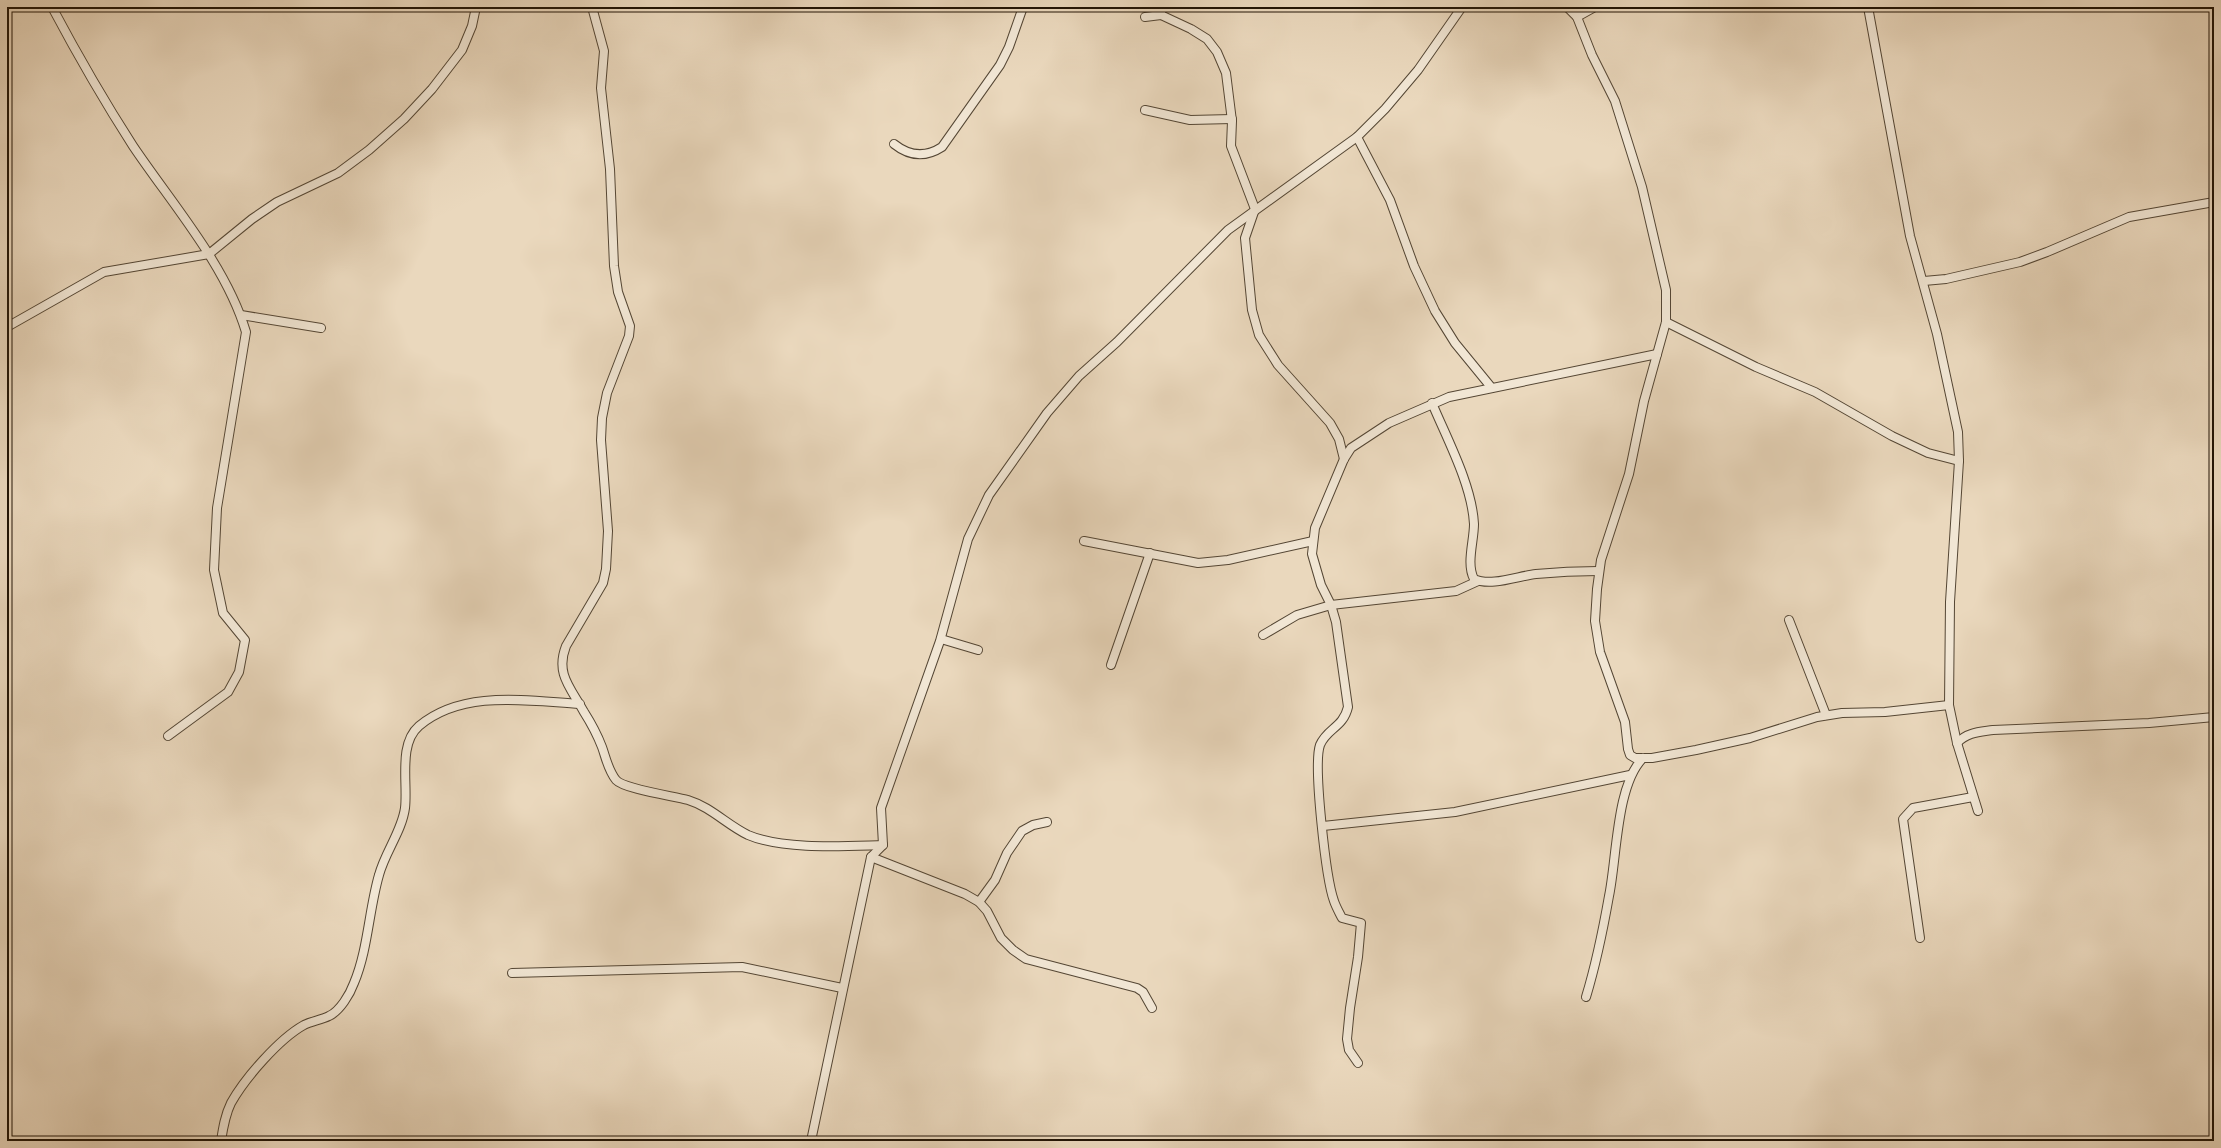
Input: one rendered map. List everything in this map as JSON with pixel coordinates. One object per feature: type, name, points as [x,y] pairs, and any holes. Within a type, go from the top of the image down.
[{"type":"street","points":[[52,7],[81,60],[132,144],[209,254],[241,315],[246,332],[217,508],[214,570],[223,613],[245,640],[239,672],[228,692],[168,736]]},
{"type":"street","points":[[7,327],[104,272],[209,254],[232,233],[271,206],[338,173],[369,150],[404,119],[432,89],[462,50],[472,26],[476,7]]},
{"type":"street","points":[[592,7],[604,51],[601,88],[610,169],[614,266],[618,292],[630,326],[629,336],[607,393],[602,418],[601,440],[608,531],[606,569],[603,583],[566,646],[561,657],[561,668],[565,678],[596,733],[610,770],[617,781],[634,788],[690,801],[715,812],[744,832],[770,842],[836,846],[883,845]]},
{"type":"street","points":[[894,144],[906,153],[920,154],[932,154],[942,147],[1000,66],[1023,7]]},
{"type":"street","points":[[811,1141],[829,1064],[842,988],[871,857],[883,845],[881,808],[941,638],[968,539],[989,495],[1048,413],[1079,376],[1117,342],[1206,250],[1255,209],[1357,137],[1385,109],[1418,70],[1462,7]]},
{"type":"street","points":[[1567,7],[1577,17],[1592,55],[1615,101],[1642,187],[1666,290],[1666,322],[1644,402],[1629,474],[1598,571],[1595,621],[1600,652],[1625,722],[1630,755],[1635,758],[1643,758],[1696,750],[1735,741],[1826,715],[1916,709],[1949,705]]},
{"type":"street","points":[[1577,17],[1595,7]]},
{"type":"street","points":[[1868,7],[1910,236],[1924,281],[1958,432],[1959,461],[1950,602],[1949,705],[1957,743],[1978,811]]},
{"type":"street","points":[[1145,17],[1161,11],[1207,39],[1217,52],[1226,72],[1232,119],[1231,146],[1255,209],[1245,238],[1252,310],[1259,335],[1278,365],[1330,423],[1339,439],[1344,459]]},
{"type":"street","points":[[1145,110],[1190,120],[1232,119]]},
{"type":"street","points":[[1357,137],[1390,200],[1414,266],[1435,311],[1455,343],[1492,387]]},
{"type":"street","points":[[1924,281],[1946,279],[2020,262],[2129,217],[2214,202]]},
{"type":"street","points":[[241,315],[321,328]]},
{"type":"street","points":[[1666,322],[1756,367],[1815,392],[1892,436],[1928,453],[1959,461]]},
{"type":"street","points":[[1358,1063],[1349,1050],[1347,1039],[1361,922],[1342,918],[1334,902],[1328,876],[1318,755],[1321,744],[1328,734],[1339,726],[1346,717],[1348,707],[1331,606],[1321,585],[1312,554],[1315,528],[1344,459],[1351,448],[1364,438],[1389,423],[1432,402],[1492,387],[1657,354]]},
{"type":"street","points":[[1432,402],[1458,465],[1470,501],[1474,524],[1472,575],[1478,581]]},
{"type":"street","points":[[1084,541],[1198,563],[1228,560],[1313,541]]},
{"type":"street","points":[[1111,666],[1150,553]]},
{"type":"street","points":[[1263,635],[1297,614],[1331,606],[1456,591],[1478,581],[1488,582],[1567,571],[1598,571]]},
{"type":"street","points":[[1789,620],[1826,715]]},
{"type":"street","points":[[941,638],[978,650]]},
{"type":"street","points":[[221,1141],[231,1104],[246,1081],[292,1033],[305,1024],[331,1016],[344,1001],[354,983],[380,872],[405,809],[408,749],[412,734],[429,719],[469,703],[499,700],[580,704]]},
{"type":"street","points":[[1957,743],[1963,737],[1974,732],[1993,730],[2148,723],[2214,717]]},
{"type":"street","points":[[1586,997],[1609,896],[1620,820],[1630,775],[1643,758]]},
{"type":"street","points":[[1323,826],[1455,812],[1630,775]]},
{"type":"street","points":[[1920,938],[1903,819],[1913,808],[1973,797]]},
{"type":"street","points":[[979,902],[996,880],[1007,853],[1022,831],[1033,825],[1047,822]]},
{"type":"street","points":[[871,857],[952,888],[979,902],[987,911],[1001,938],[1013,950],[1026,959],[1137,988],[1143,992],[1152,1008]]},
{"type":"street","points":[[512,973],[742,967],[842,988]]}]
